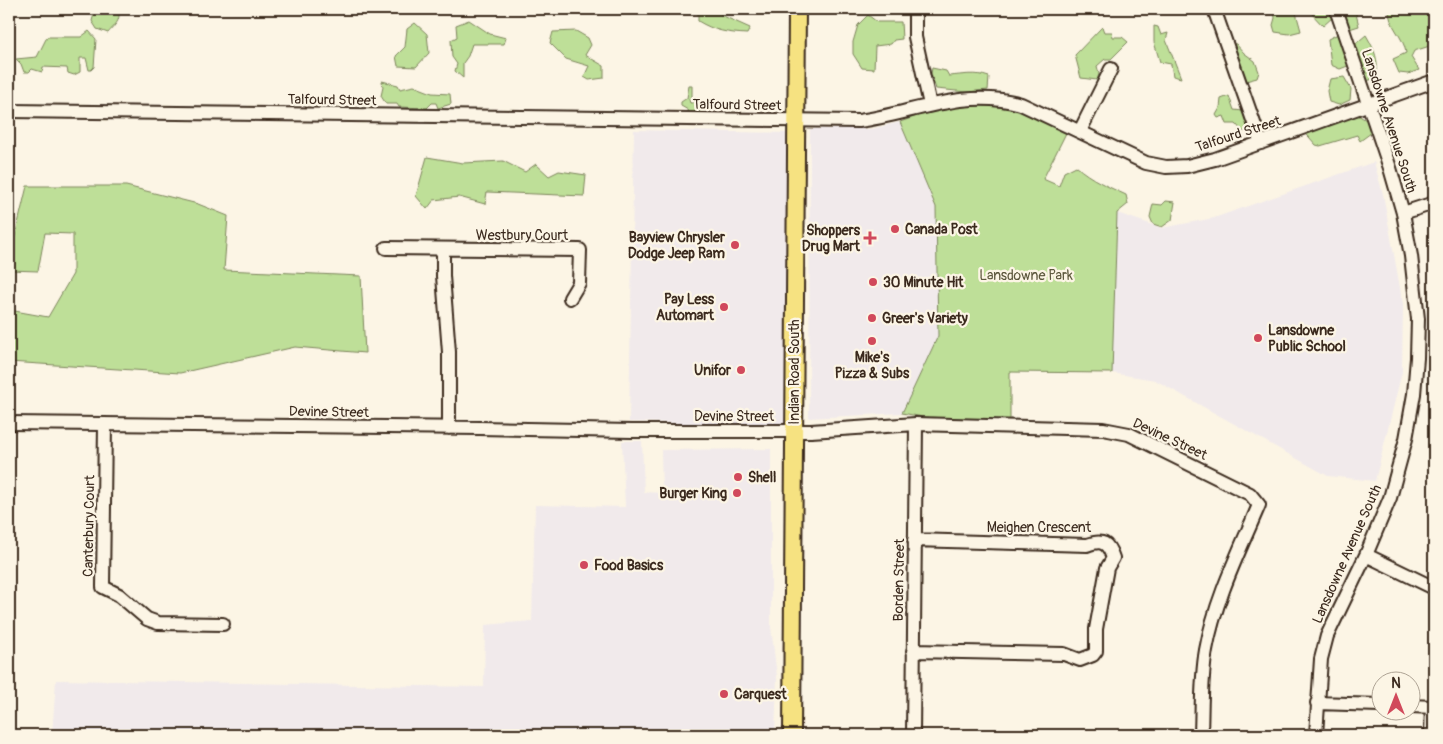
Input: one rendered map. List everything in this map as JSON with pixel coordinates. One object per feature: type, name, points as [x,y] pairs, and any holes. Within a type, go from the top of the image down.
[{"type":"main road","name":"Indian Road South","points":[[792,735],[797,9]]},
{"type":"street","points":[[915,9],[915,37],[930,105]]},
{"type":"street","points":[[1214,9],[1261,143]]},
{"type":"street","name":"Lansdowne Avenue South","points":[[1316,735],[1321,659],[1327,636],[1366,555],[1390,498],[1406,439],[1414,394],[1417,358],[1418,319],[1404,213],[1336,9]]},
{"type":"street","points":[[1080,130],[1111,69]]},
{"type":"street","name":"Talfourd Street","points":[[9,111],[859,121],[885,117],[948,101],[1008,100],[1080,130],[1146,163],[1166,167],[1187,166],[1216,160],[1434,81]]},
{"type":"street","points":[[1404,213],[1434,203]]},
{"type":"street","name":"Westbury Court","points":[[386,248],[580,250],[579,283],[570,298]]},
{"type":"street","points":[[443,250],[443,276],[449,352],[449,428]]},
{"type":"street","name":"Devine Street","points":[[9,423],[631,431],[811,431],[916,424],[1103,429],[1129,434],[1250,494],[1259,505],[1221,594],[1206,649],[1201,735]]},
{"type":"street","name":"Canterbury Court","points":[[105,424],[103,587],[119,595],[147,619],[158,623],[223,624]]},
{"type":"street","name":"Borden Street","points":[[914,735],[913,651],[916,424]]},
{"type":"street","name":"Meighen Crescent","points":[[913,651],[1064,654],[1080,660],[1093,655],[1096,651],[1096,629],[1107,568],[1113,558],[1110,550],[1104,544],[1096,541],[1087,545],[914,540]]},
{"type":"street","points":[[1366,555],[1434,588]]},
{"type":"street","points":[[1317,704],[1370,706]]},
{"type":"street","points":[[1420,706],[1433,707],[1431,735]]},
{"type":"shaded area","points":[[900,122],[936,207],[938,337],[902,413],[809,418],[810,129],[872,129]]},
{"type":"shaded area","points":[[634,130],[789,133],[788,425],[629,422]]},
{"type":"shaded area","name":"Lansdowne Public School","points":[[1374,162],[1383,194],[1403,304],[1402,372],[1375,481],[1328,476],[1155,380],[1112,373],[1117,213],[1162,228],[1214,218]]},
{"type":"shaded area","points":[[622,441],[642,441],[644,492],[662,493],[661,450],[771,449],[771,627],[777,676],[775,735],[52,735],[56,680],[484,687],[485,625],[532,621],[535,505],[625,507]]},
{"type":"green space","points":[[113,9],[117,9],[119,13],[115,25],[108,33],[97,29],[92,21],[94,14],[104,10],[109,13],[113,12]]},
{"type":"green space","points":[[698,9],[721,9],[721,15],[750,28],[747,34],[716,29],[698,21]]},
{"type":"green space","points":[[1274,9],[1295,9],[1301,31],[1289,34],[1275,32],[1273,25],[1275,18]]},
{"type":"green space","points":[[1312,9],[1355,10],[1359,26],[1346,30],[1333,17],[1323,26],[1311,13]]},
{"type":"green space","points":[[1389,9],[1420,9],[1421,11],[1434,9],[1434,41],[1431,41],[1433,45],[1414,51],[1411,57],[1419,70],[1408,74],[1399,73],[1393,59],[1406,53],[1405,47],[1391,21]]},
{"type":"green space","points":[[868,15],[877,22],[901,22],[902,39],[894,40],[891,44],[875,46],[874,69],[862,68],[853,54],[853,42],[858,25]]},
{"type":"green space","points":[[469,20],[490,34],[506,38],[504,44],[472,44],[468,56],[463,63],[463,78],[455,71],[457,64],[452,57],[451,40],[457,37],[456,25]]},
{"type":"green space","points":[[415,23],[427,34],[429,53],[416,67],[398,66],[396,56],[405,47],[407,29]]},
{"type":"green space","points":[[1154,26],[1158,27],[1161,35],[1168,33],[1166,40],[1181,78],[1173,76],[1171,64],[1160,62],[1154,42]]},
{"type":"green space","points":[[1102,27],[1104,32],[1112,32],[1113,37],[1122,37],[1128,42],[1111,59],[1105,59],[1097,66],[1099,74],[1097,80],[1081,78],[1075,55]]},
{"type":"green space","points":[[89,31],[96,39],[94,67],[91,70],[89,70],[86,58],[80,58],[80,72],[74,75],[68,73],[67,68],[43,67],[42,72],[32,69],[29,72],[24,72],[21,64],[16,59],[37,57],[47,37],[81,37]]},
{"type":"green space","points":[[576,31],[588,38],[591,45],[585,55],[604,66],[604,78],[589,80],[584,77],[589,66],[566,59],[550,43],[553,32]]},
{"type":"green space","points":[[1338,34],[1343,50],[1353,46],[1366,35],[1376,56],[1377,78],[1366,81],[1358,62],[1340,69],[1331,65],[1328,39]]},
{"type":"green space","points":[[1228,43],[1236,44],[1255,61],[1259,72],[1257,78],[1242,82]]},
{"type":"green space","points":[[932,68],[946,71],[949,76],[984,75],[989,77],[988,90],[967,92],[936,89],[931,74]]},
{"type":"green space","points":[[1344,77],[1351,89],[1350,100],[1339,105],[1329,102],[1327,91],[1330,79]]},
{"type":"green space","points":[[382,81],[398,85],[400,89],[414,86],[432,93],[450,94],[451,104],[438,108],[436,103],[432,103],[427,108],[399,107],[397,104],[386,104],[381,96]]},
{"type":"green space","points":[[689,86],[692,86],[690,103],[698,102],[705,107],[705,111],[697,117],[691,115],[688,110],[681,106],[681,102],[687,98]]},
{"type":"green space","points":[[1229,96],[1234,110],[1243,111],[1250,129],[1243,132],[1236,124],[1227,124],[1224,116],[1218,118],[1216,115],[1220,108],[1221,99]]},
{"type":"green space","name":"Lansdowne Park","points":[[991,104],[1026,112],[1067,131],[1043,179],[1059,186],[1064,172],[1076,166],[1093,179],[1126,195],[1128,204],[1117,213],[1112,373],[1010,372],[1010,420],[923,417],[902,413],[938,336],[936,207],[900,122],[934,110]]},
{"type":"green space","points":[[1351,111],[1368,121],[1371,133],[1360,141],[1357,135],[1320,146],[1316,145],[1302,129]]},
{"type":"green space","points":[[427,157],[463,163],[503,161],[525,172],[536,164],[549,176],[559,171],[586,175],[584,196],[487,192],[485,204],[459,197],[434,200],[427,209],[416,196]]},
{"type":"green space","points":[[27,186],[126,186],[198,204],[228,216],[224,270],[361,276],[365,353],[295,347],[180,373],[9,362],[9,310],[48,317],[73,274],[73,234],[45,233],[38,271],[9,270],[9,261]]},
{"type":"green space","points":[[1166,201],[1175,202],[1172,220],[1162,227],[1153,224],[1150,217],[1153,204],[1162,205]]},
{"type":"place","name":"Canada Post","points":[[895,229]]},
{"type":"place","name":"Shoppers Drug Mart","points":[[870,238]]},
{"type":"place","name":"Bayview Chrysler Dodge Jeep Ram","points":[[735,245]]},
{"type":"place","name":"30 Minute Hit","points":[[873,282]]},
{"type":"place","name":"Pay Less Automart","points":[[724,307]]},
{"type":"place","name":"Greer's Variety","points":[[872,318]]},
{"type":"place","name":"Lansdowne Public School","points":[[1258,338]]},
{"type":"place","name":"Mike's Pizza & Subs","points":[[872,341]]},
{"type":"place","name":"Unifor","points":[[741,370]]},
{"type":"place","name":"Shell","points":[[738,477]]},
{"type":"place","name":"Burger King","points":[[737,493]]},
{"type":"place","name":"Food Basics","points":[[584,565]]},
{"type":"place","name":"Carquest","points":[[724,694]]}]
